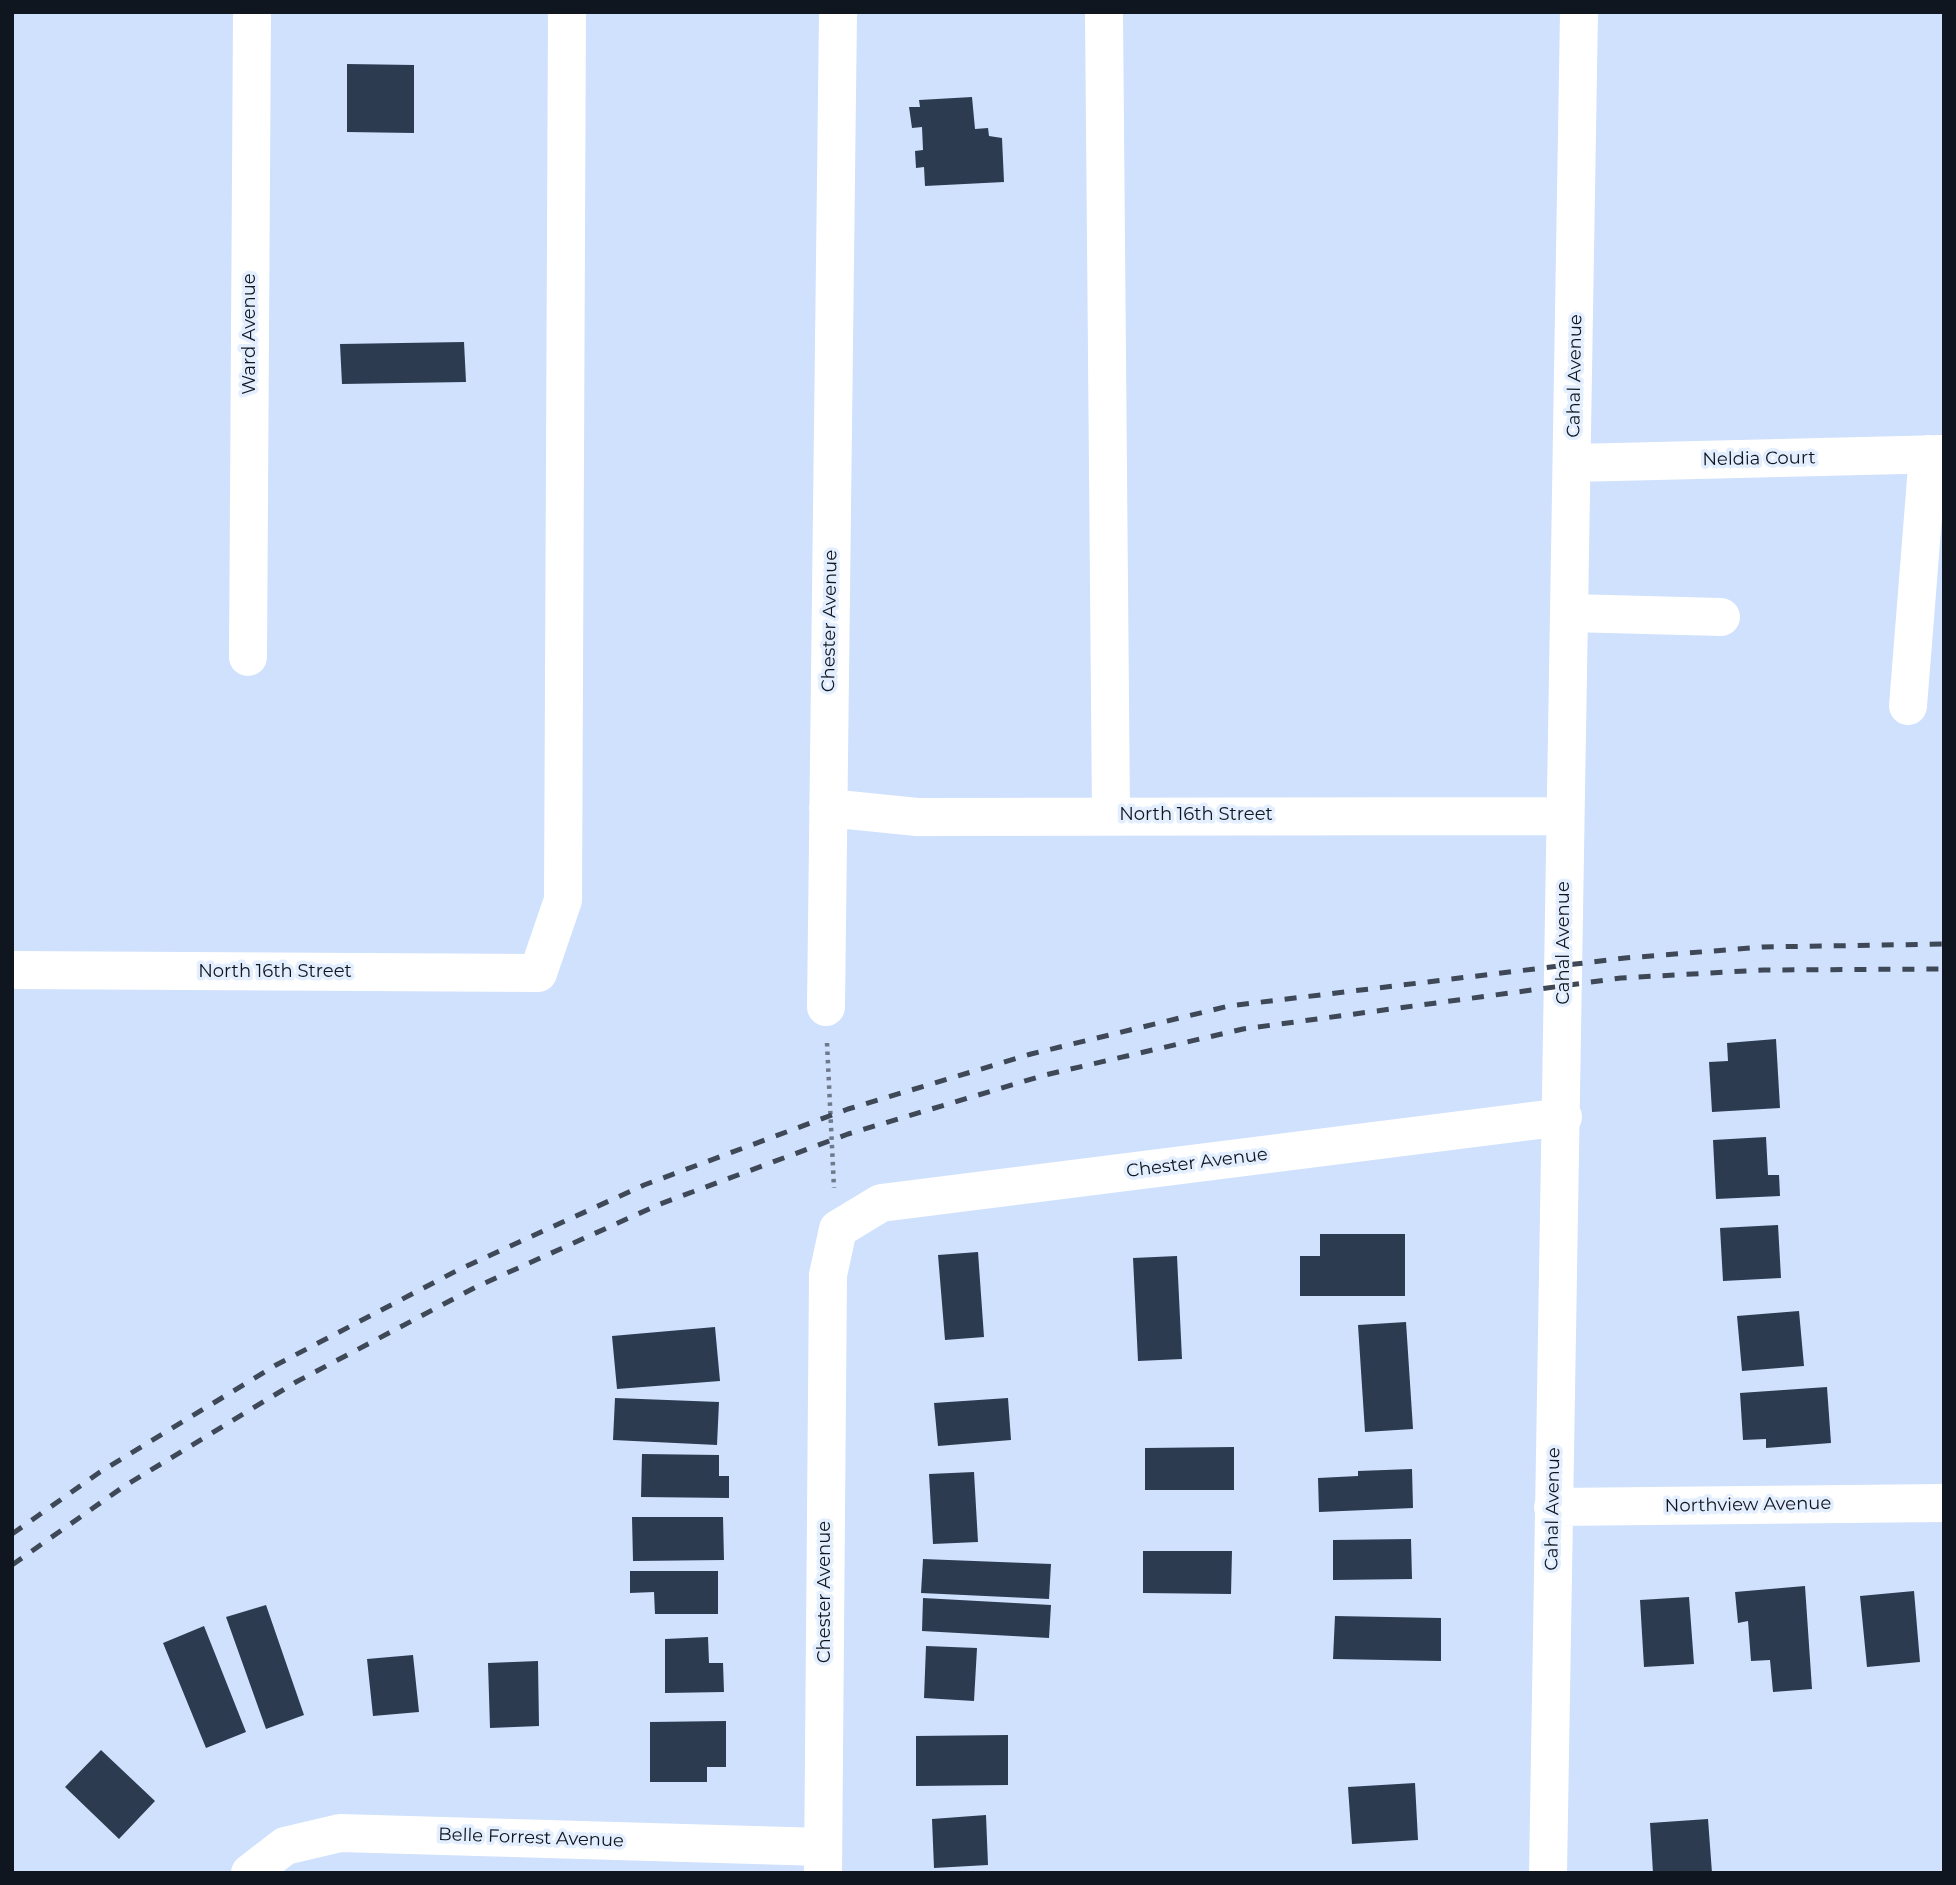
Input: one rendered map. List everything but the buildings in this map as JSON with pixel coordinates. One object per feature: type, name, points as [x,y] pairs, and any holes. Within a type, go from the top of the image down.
[{"type":"street","name":"Ward Avenue","points":[[248,657],[252,12]]},
{"type":"street","name":"North 16th Street","points":[[12,970],[538,973],[563,900],[567,12]]},
{"type":"street","name":"Chester Avenue","points":[[826,1007],[838,12]]},
{"type":"street","points":[[1104,12],[1111,815]]},
{"type":"street","name":"Cahal Avenue","points":[[1548,1873],[1553,1507],[1563,1116],[1565,816],[1574,463],[1579,12]]},
{"type":"street","points":[[1908,706],[1936,454]]},
{"type":"street","name":"Neldia Court","points":[[1574,463],[1936,454]]},
{"type":"street","points":[[1570,613],[1721,617]]},
{"type":"street","name":"North 16th Street","points":[[828,808],[917,817],[1565,816]]},
{"type":"street","name":"Chester Avenue","points":[[823,1860],[828,1275],[838,1229],[881,1203],[1563,1116]]},
{"type":"street","name":"Northview Avenue","points":[[1553,1507],[1944,1503]]},
{"type":"street","name":"Belle Forrest Avenue","points":[[250,1873],[285,1846],[340,1833],[823,1860]]},
{"type":"path","points":[[826,1007],[830,1141],[838,1229]]},
{"type":"railway","points":[[12,1534],[100,1472],[276,1365],[458,1270],[644,1185],[848,1109],[1031,1054],[1229,1006],[1625,958],[1763,947],[1944,944]]},
{"type":"railway","points":[[12,1565],[123,1487],[296,1382],[476,1287],[660,1204],[848,1134],[1045,1075],[1243,1029],[1621,978],[1763,970],[1944,969]]}]
